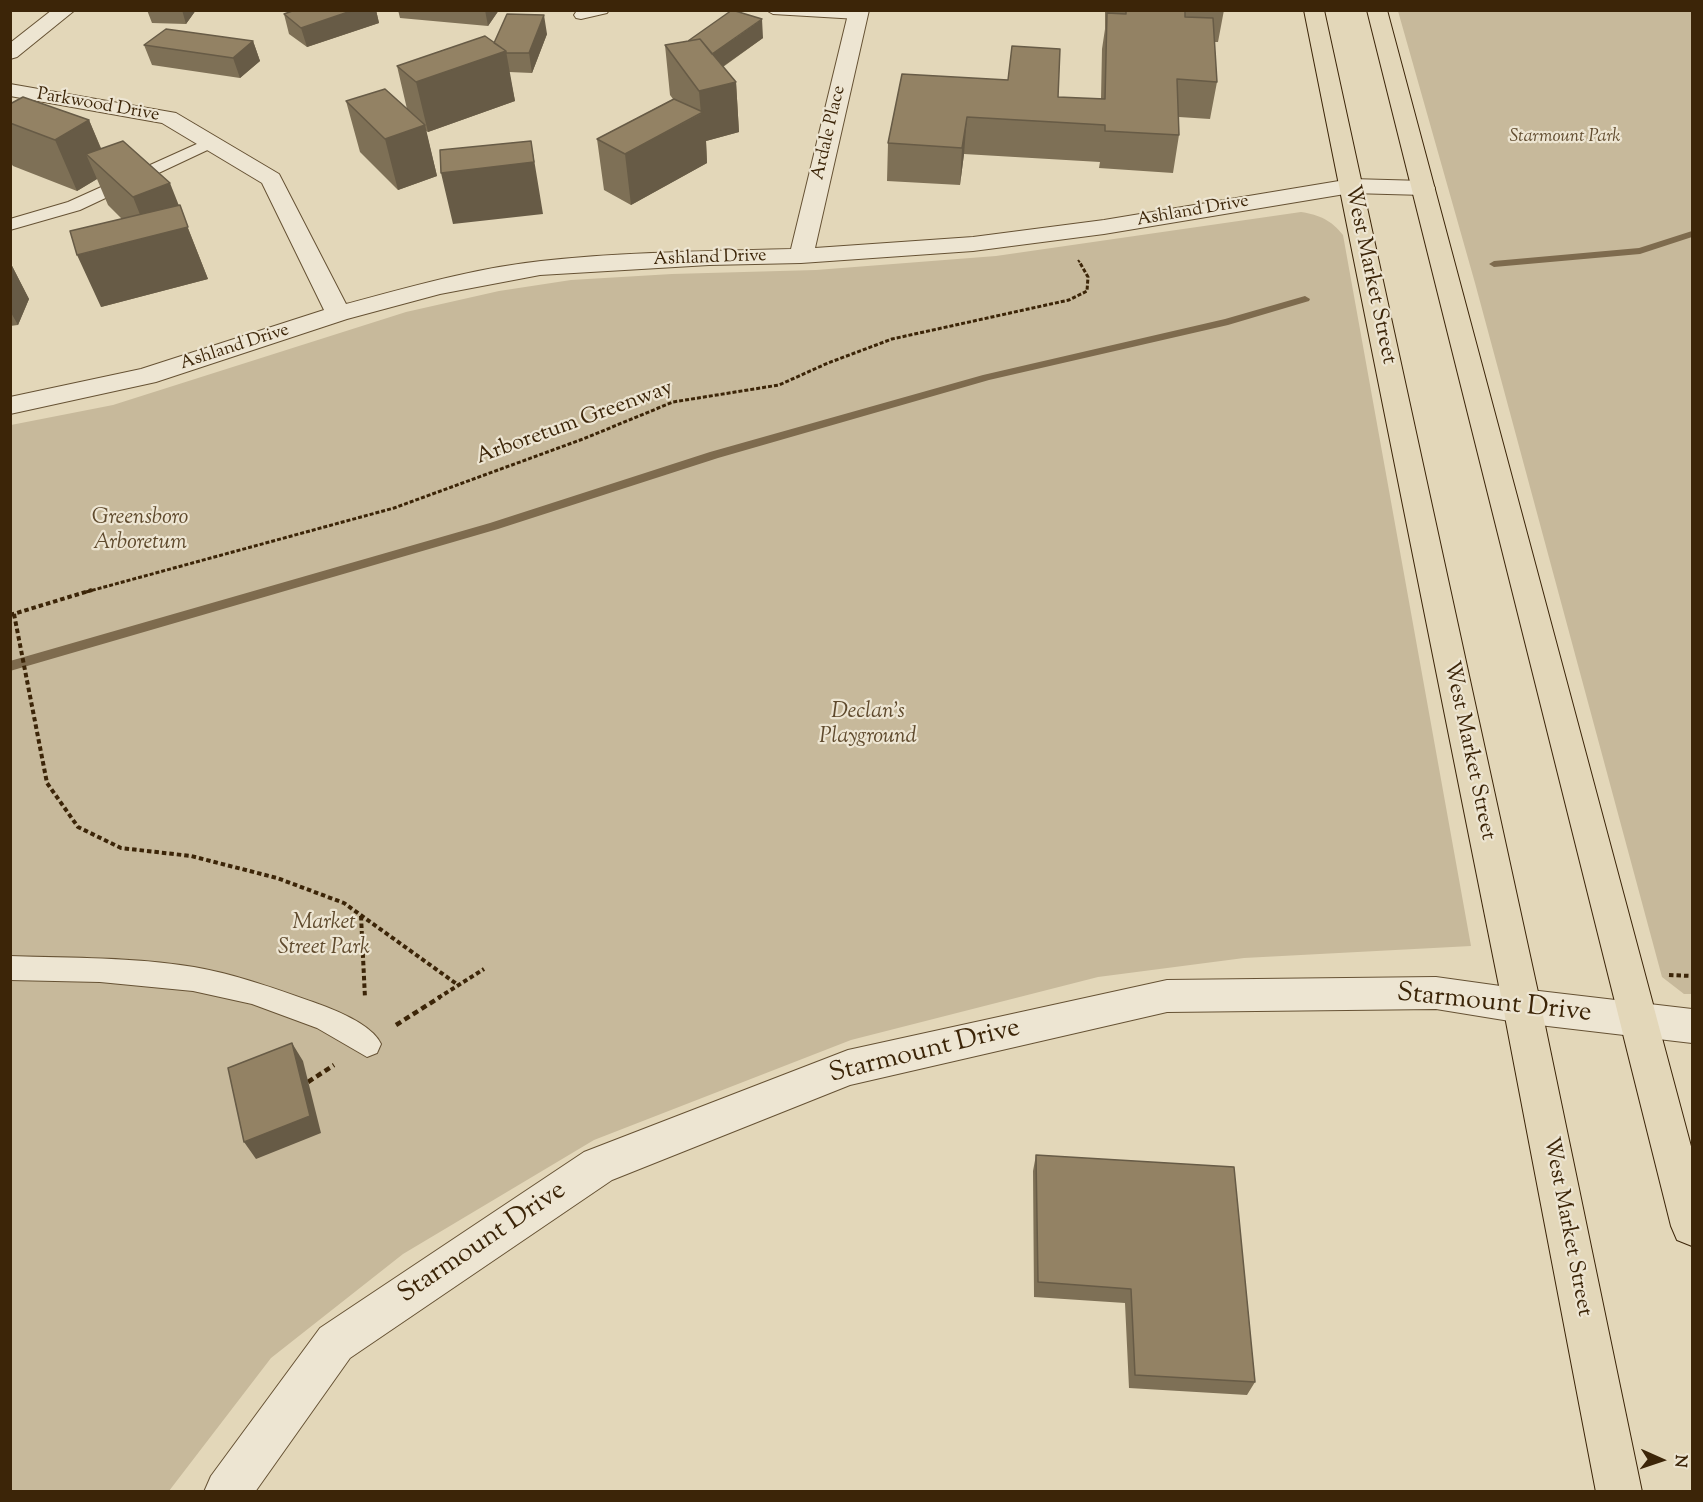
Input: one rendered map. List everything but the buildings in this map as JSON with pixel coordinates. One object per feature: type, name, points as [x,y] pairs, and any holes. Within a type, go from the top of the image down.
[{"type":"main road","name":"West Market Street","points":[[1314,10],[1522,1006],[1619,1491]]},
{"type":"main road","points":[[1377,10],[1692,1226]]},
{"type":"street","points":[[10,53],[65,10]]},
{"type":"street","name":"Ardale Place","points":[[801,256],[859,13]]},
{"type":"street","name":"Parkwood Drive","points":[[10,90],[168,118],[271,179],[338,314]]},
{"type":"street","name":"Ashland Drive","points":[[10,406],[147,376],[338,314],[437,287],[540,268],[709,258],[801,256],[973,244],[1059,233],[1350,186],[1424,188]]},
{"type":"street","name":"Starmount Drive","points":[[227,1491],[335,1343],[598,1166],[848,1068],[1167,996],[1436,993],[1522,1006],[1692,1026]]},
{"type":"lane","points":[[581,15],[602,10]]},
{"type":"lane","points":[[772,10],[859,13]]},
{"type":"lane","points":[[10,225],[74,206],[210,143]]},
{"type":"lane","points":[[10,968],[100,970],[193,979],[252,992],[327,1019],[367,1044]]},
{"type":"path","name":"Arboretum Greenway","points":[[12,614],[394,507],[583,439],[672,402],[779,385],[828,363],[892,339],[1069,300],[1087,291],[1088,277],[1059,233]]},
{"type":"path","points":[[12,614],[46,783],[78,827],[121,848],[192,856],[277,878],[344,903],[458,985]]},
{"type":"path","points":[[361,915],[367,1044]]},
{"type":"green space","name":"Starmount Park","points":[[1398,11],[1692,11],[1692,994],[1684,994],[1662,977],[1475,283]]},
{"type":"green space","name":"Market Street Park","points":[[1301,212],[1325,219],[1343,235],[1471,946],[1244,958],[1098,977],[851,1040],[594,1140],[403,1254],[271,1358],[169,1491],[11,1492],[11,425],[113,405],[406,312],[499,291],[571,280],[672,274],[816,270],[996,256]]},
{"type":"waterway","points":[[1494,264],[1640,251],[1692,234]]},
{"type":"waterway","points":[[10,666],[494,526],[714,455],[987,377],[1228,322],[1305,299]]},
{"type":"park label","name":"Greensboro Arboretum","points":[[140,532]]},
{"type":"park label","name":"Declan’s Playground","points":[[868,726]]}]
